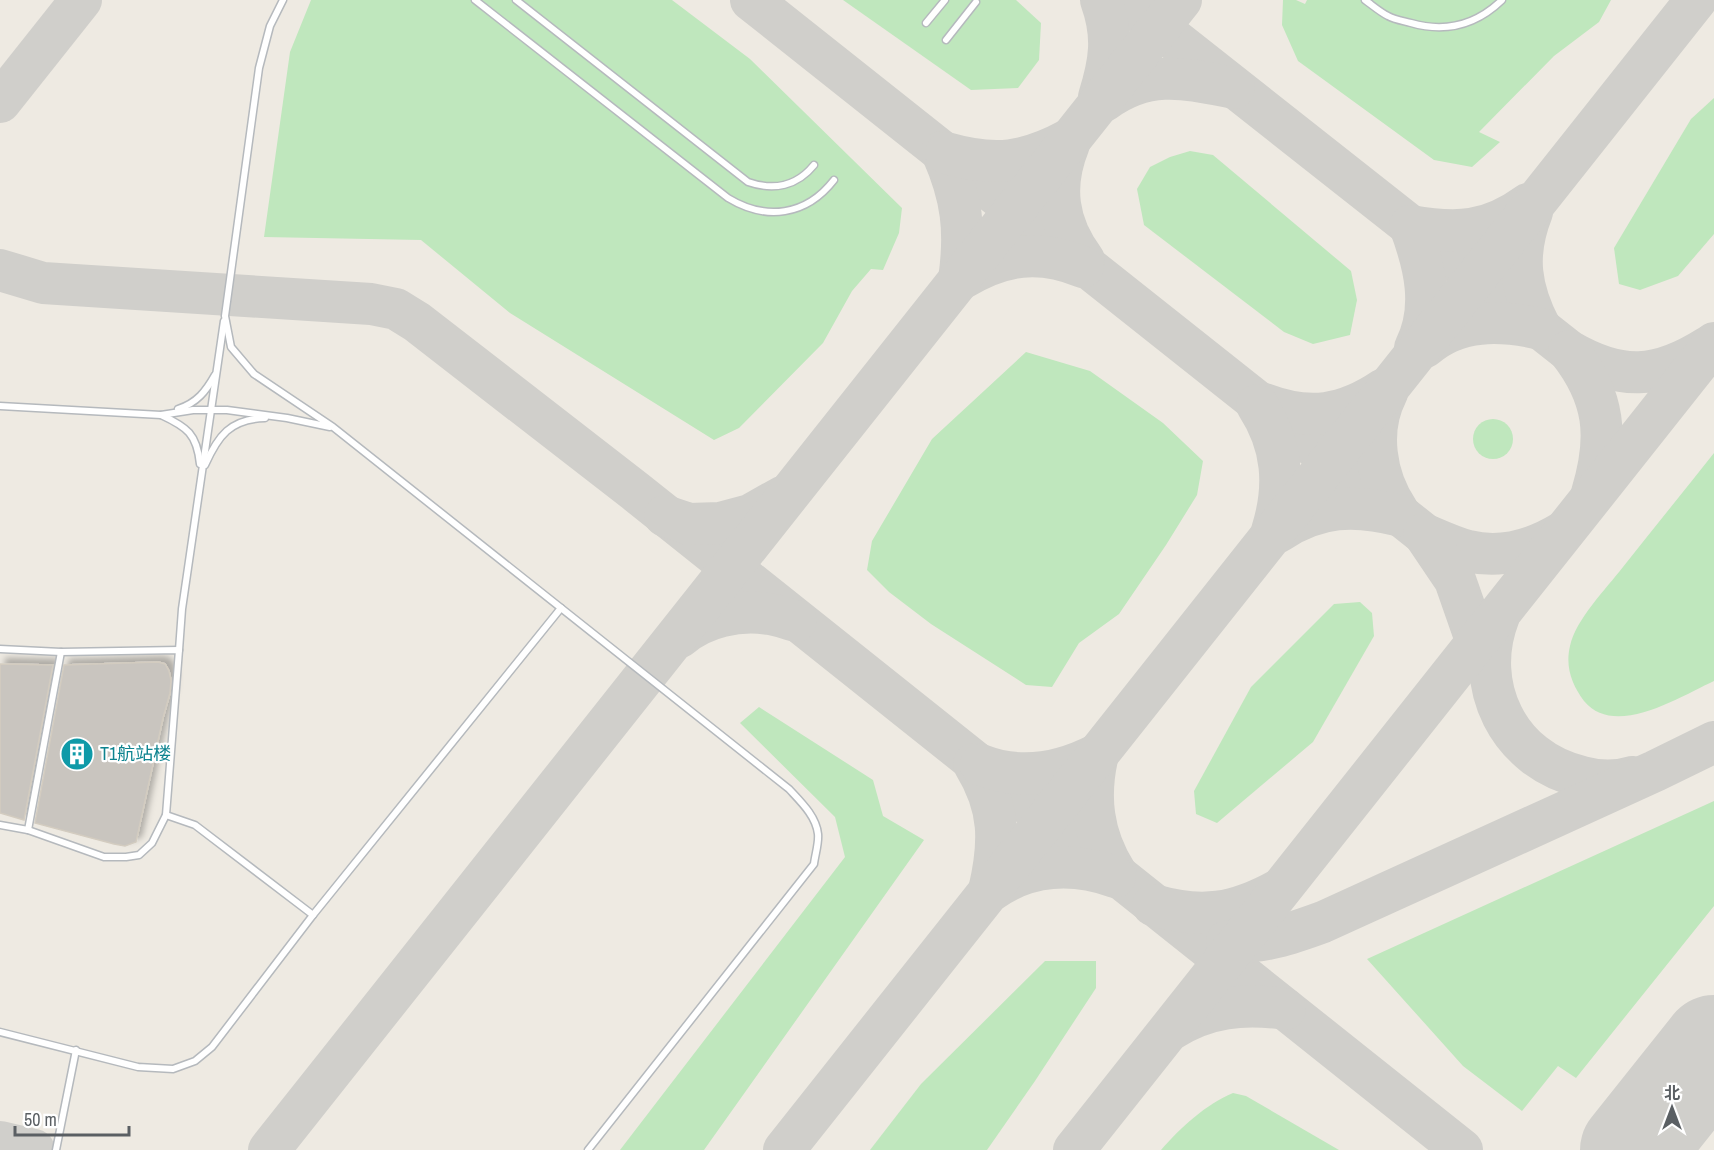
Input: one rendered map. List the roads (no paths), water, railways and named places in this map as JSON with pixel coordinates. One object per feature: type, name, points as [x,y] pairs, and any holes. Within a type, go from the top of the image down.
[{"type":"lane","points":[[0,825],[28,830],[104,857],[126,857],[139,855],[152,843],[166,815],[182,609],[201,474],[260,68],[270,26],[282,0]]},
{"type":"lane","points":[[475,0],[741,206],[768,212],[796,208],[820,195],[834,180]]},
{"type":"lane","points":[[516,0],[748,182],[768,187],[788,184],[805,174],[814,165]]},
{"type":"lane","points":[[926,23],[945,0]]},
{"type":"lane","points":[[1365,0],[1389,16],[1428,28],[1468,23],[1491,10],[1502,0]]},
{"type":"lane","points":[[946,40],[976,2]]},
{"type":"lane","points":[[225,316],[231,347],[254,374],[333,428],[789,789],[814,820],[818,835],[814,864],[588,1150]]},
{"type":"lane","points":[[160,415],[189,406],[206,392],[217,371]]},
{"type":"lane","points":[[0,406],[160,415],[211,410],[287,418],[333,428]]},
{"type":"lane","points":[[160,415],[182,425],[193,436],[199,451],[201,474]]},
{"type":"lane","points":[[201,474],[215,442],[231,426],[253,419],[287,418]]},
{"type":"lane","points":[[0,1032],[138,1067],[173,1069],[195,1061],[212,1047],[313,915],[561,608]]},
{"type":"lane","points":[[0,648],[61,652],[179,650]]},
{"type":"lane","points":[[28,830],[61,652]]},
{"type":"lane","points":[[166,815],[195,825],[313,915]]},
{"type":"lane","points":[[56,1150],[76,1050]]},
{"type":"place","name":"T1航站楼","points":[[77,754]]}]
